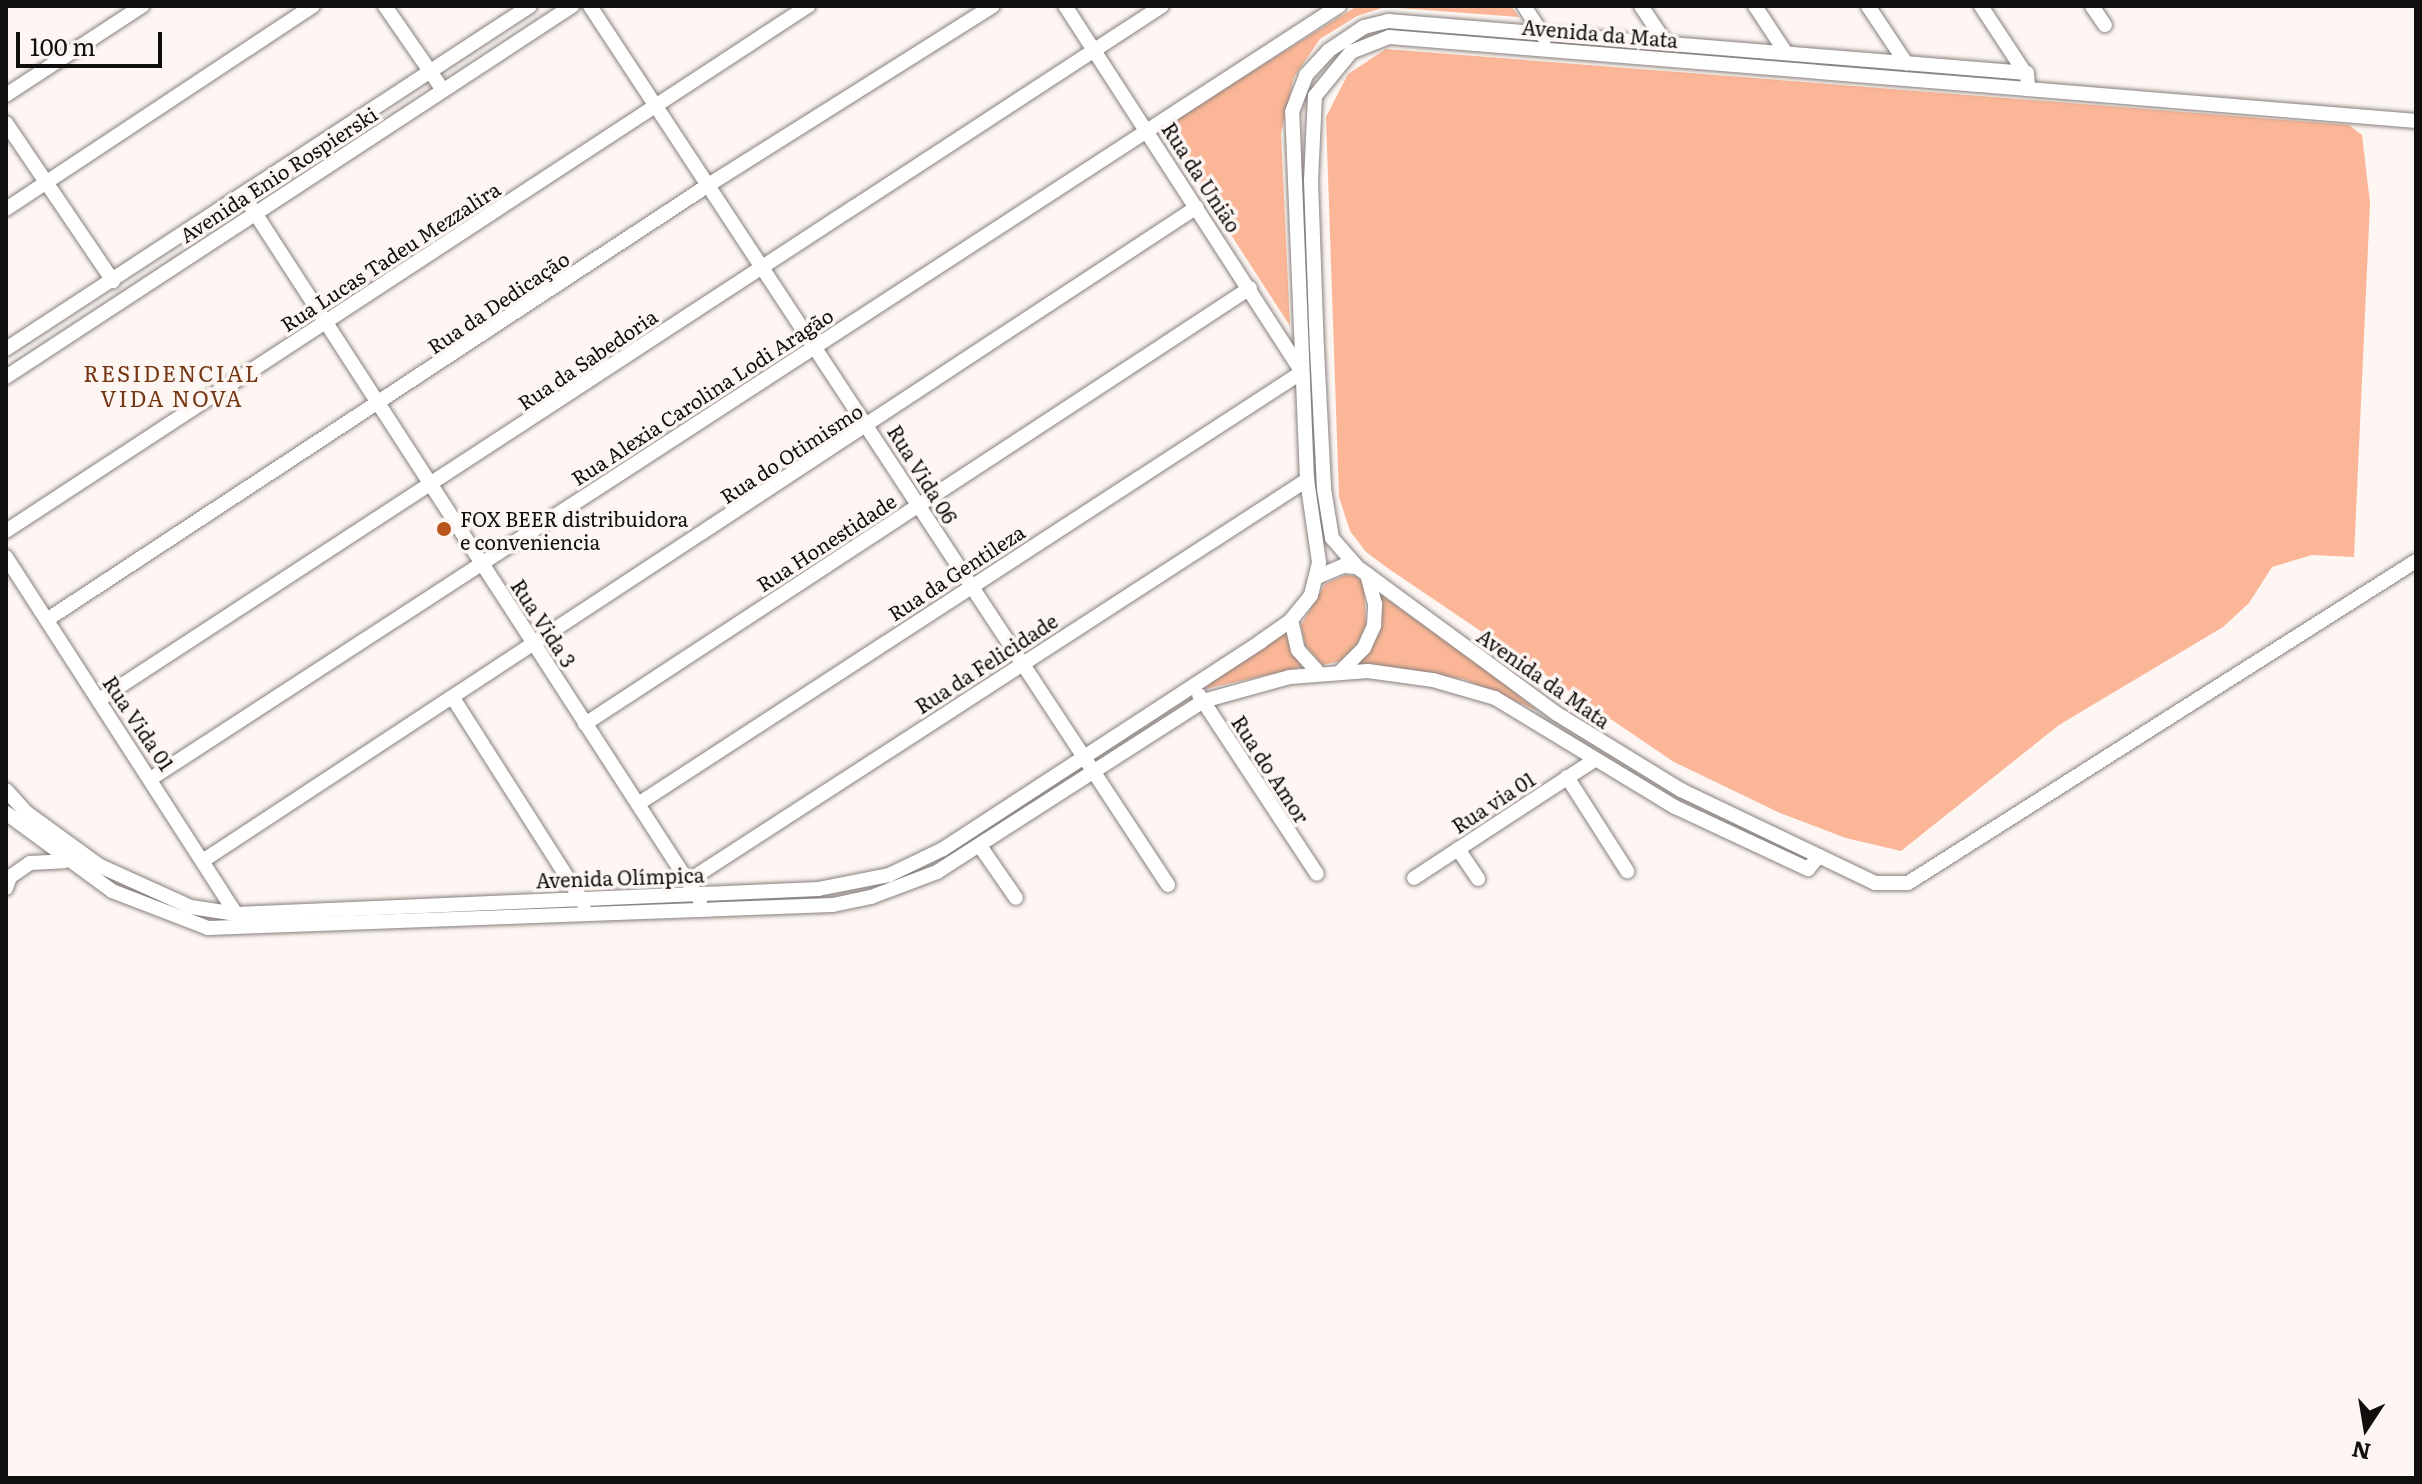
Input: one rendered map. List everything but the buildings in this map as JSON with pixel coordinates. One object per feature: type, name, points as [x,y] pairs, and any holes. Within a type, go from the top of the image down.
[{"type":"street","points":[[6,95],[142,6]]},
{"type":"street","points":[[6,209],[313,6]]},
{"type":"street","points":[[385,6],[443,90]]},
{"type":"street","name":"Avenida Enio Rospierski","points":[[6,349],[530,6]]},
{"type":"street","name":"Avenida Enio Rospierski","points":[[6,377],[572,6]]},
{"type":"street","name":"Rua Vida 06","points":[[590,6],[764,265],[814,347],[869,426],[1168,885]]},
{"type":"street","name":"Rua da Dedicação","points":[[48,619],[382,404],[710,184],[993,6]]},
{"type":"street","name":"Rua da União","points":[[1065,6],[1250,288],[1299,373]]},
{"type":"street","name":"Rua da Sabedoria","points":[[99,700],[433,485],[1162,6]]},
{"type":"street","name":"Rua Alexia Carolina Lodi Aragão","points":[[152,778],[1339,6]]},
{"type":"street","points":[[1524,6],[1552,49]]},
{"type":"street","points":[[1641,6],[1666,43]]},
{"type":"street","points":[[1755,6],[1786,53]]},
{"type":"street","points":[[1868,6],[1906,63]]},
{"type":"street","points":[[1981,6],[2025,73],[2028,89]]},
{"type":"street","points":[[2092,6],[2105,25]]},
{"type":"street","name":"Rua Lucas Tadeu Mezzalira","points":[[6,531],[802,10]]},
{"type":"street","name":"Avenida da Mata","points":[[1317,577],[1299,373],[1292,112],[1306,75],[1341,40],[1388,21],[2025,73]]},
{"type":"street","name":"Avenida da Mata","points":[[1227,693],[1318,672],[1341,671],[1433,680],[1495,698],[1675,807],[1808,869],[1819,856],[1681,790],[1601,742],[1362,571],[1332,538],[1325,508],[1311,180],[1315,96],[1335,65],[1376,38],[1552,49],[2416,121]]},
{"type":"street","points":[[6,123],[113,281]]},
{"type":"street","name":"Rua Vida 3","points":[[244,196],[325,323],[382,404],[706,910]]},
{"type":"street","name":"Rua do Otimismo","points":[[204,860],[869,426],[1197,207]]},
{"type":"street","name":"Rua Honestidade","points":[[585,724],[1250,288]]},
{"type":"street","name":"Rua da Gentileza","points":[[638,804],[1299,373]]},
{"type":"street","name":"Rua da Felicidade","points":[[692,888],[1022,663],[1307,480]]},
{"type":"street","name":"Rua Vida 01","points":[[6,557],[152,778],[236,914]]},
{"type":"street","points":[[1819,856],[1875,883],[1908,883],[2416,561]]},
{"type":"street","points":[[1318,672],[1298,650],[1291,620],[1311,595],[1317,577],[1343,566],[1362,571],[1374,626],[1364,648],[1341,671]]},
{"type":"street","name":"Avenida Olímpica","points":[[6,790],[27,813],[100,866],[191,907],[236,914],[581,897],[692,888],[818,889],[889,875],[981,827],[1291,620]]},
{"type":"street","name":"Rua do Amor","points":[[1192,685],[1317,874]]},
{"type":"street","name":"Avenida Olímpica","points":[[6,813],[64,861],[145,908],[208,928],[833,905],[871,897],[924,878],[980,846],[1093,769],[1203,701],[1227,693]]},
{"type":"street","points":[[453,698],[581,897],[589,915]]},
{"type":"street","name":"Rua via 01","points":[[1414,878],[1594,760]]},
{"type":"street","points":[[1567,777],[1627,871]]},
{"type":"street","points":[[980,846],[1016,898]]},
{"type":"street","points":[[1458,849],[1478,879]]},
{"type":"street","points":[[6,888],[10,877],[30,863],[64,861]]},
{"type":"shaded area","points":[[1357,6],[1511,6],[1519,17],[1385,7],[1357,16],[1320,39],[1294,77],[1281,133],[1290,326],[1162,128]]},
{"type":"shaded area","points":[[1386,49],[2349,125],[2362,135],[2370,203],[2354,557],[2312,555],[2272,567],[2249,603],[2223,627],[2059,725],[1901,851],[1846,838],[1780,813],[1674,762],[1389,569],[1366,552],[1350,531],[1339,497],[1326,117],[1348,74]]},
{"type":"shaded area","points":[[1345,575],[1357,576],[1364,585],[1366,626],[1355,648],[1341,661],[1322,665],[1305,645],[1301,625],[1325,584]]},
{"type":"shaded area","points":[[1380,594],[1538,711],[1464,679],[1359,664],[1380,632]]},
{"type":"shaded area","points":[[1285,633],[1302,667],[1205,689],[1212,681]]},
{"type":"place","name":"FOX BEER distribuidora e conveniencia","points":[[444,529]]},
{"type":"district","name":"RESIDENCIAL VIDA NOVA","points":[[172,384]]}]
